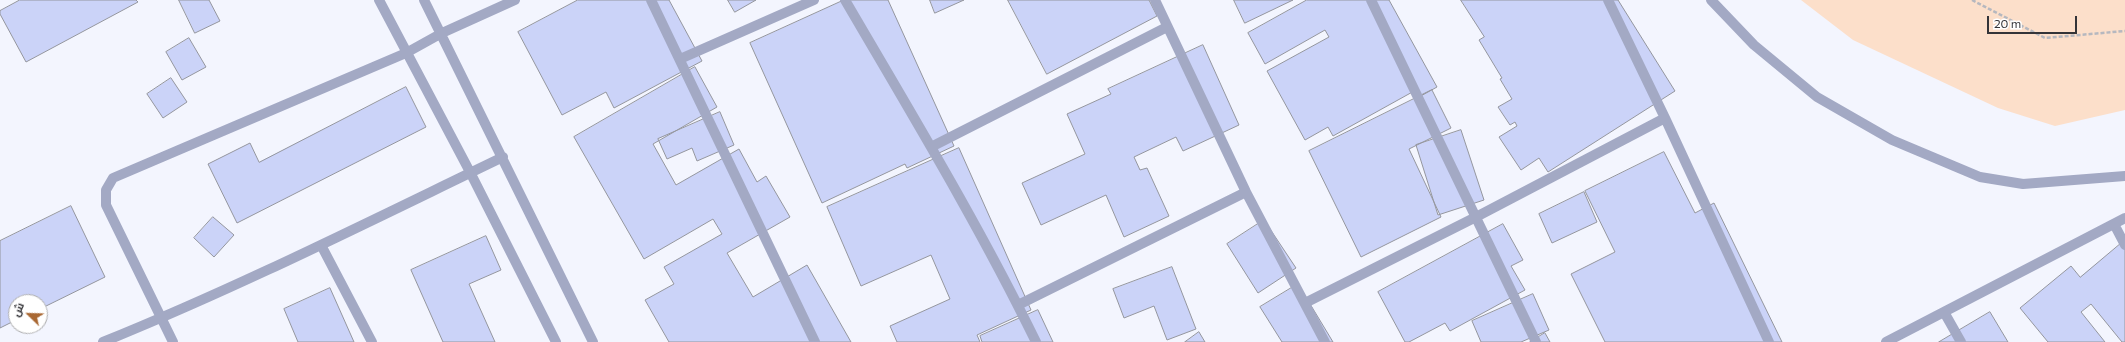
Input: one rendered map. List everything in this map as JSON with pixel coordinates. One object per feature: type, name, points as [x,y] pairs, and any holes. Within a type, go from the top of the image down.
[{"type":"street","points":[[379,0],[470,172],[556,342]]},
{"type":"street","points":[[424,0],[442,33],[593,342]]},
{"type":"street","points":[[173,342],[106,205],[106,190],[114,178],[406,52],[442,33],[515,0]]},
{"type":"street","points":[[651,0],[815,342]]},
{"type":"street","points":[[680,59],[814,0]]},
{"type":"street","points":[[845,0],[931,147],[1018,305],[1036,342]]},
{"type":"street","points":[[1155,0],[1246,192],[1324,342]]},
{"type":"street","points":[[1371,0],[1536,342]]},
{"type":"street","points":[[1608,0],[1665,118],[1769,342]]},
{"type":"street","points":[[1711,0],[1754,45],[1817,97],[1892,140],[1980,177],[2024,184],[2125,176]]},
{"type":"street","points":[[931,147],[1167,27]]},
{"type":"street","points":[[1305,303],[1476,217],[1665,118]]},
{"type":"street","points":[[103,342],[161,319],[321,245],[502,157]]},
{"type":"street","points":[[1018,305],[1246,192]]},
{"type":"street","points":[[1886,342],[2125,218]]},
{"type":"street","points":[[2114,224],[2125,245]]},
{"type":"street","points":[[321,245],[372,342]]},
{"type":"street","points":[[1944,312],[1961,342]]},
{"type":"path","points":[[1972,0],[2045,38],[2125,31]]},
{"type":"shaded area","points":[[1801,0],[2125,0],[2125,110],[2055,126],[1998,108],[1853,40]]},
{"type":"building","points":[[20,0],[136,0],[138,2],[26,62],[0,14],[0,11]]},
{"type":"building","points":[[179,0],[209,0],[220,21],[195,33]]},
{"type":"building","points":[[578,0],[669,0],[702,61],[614,108],[606,92],[562,115],[518,32]]},
{"type":"building","points":[[728,0],[756,0],[735,12]]},
{"type":"building","points":[[844,0],[888,0],[954,146],[907,168],[905,164],[822,203],[750,43]]},
{"type":"building","points":[[930,0],[964,0],[935,13]]},
{"type":"building","points":[[1008,0],[1149,0],[1157,16],[1047,74]]},
{"type":"building","points":[[1234,0],[1293,0],[1245,23]]},
{"type":"building","points":[[1307,0],[1389,0],[1437,87],[1419,97],[1416,90],[1333,136],[1328,127],[1305,140],[1267,71],[1329,37],[1325,30],[1265,64],[1248,33]]},
{"type":"building","points":[[1461,0],[1618,0],[1675,91],[1548,172],[1539,158],[1521,170],[1499,137],[1517,126],[1515,122],[1510,125],[1498,107],[1512,99],[1500,79],[1502,78],[1479,40],[1484,37]]},
{"type":"building","points":[[189,38],[206,67],[182,80],[166,52]]},
{"type":"building","points":[[1203,45],[1239,125],[1183,151],[1176,137],[1134,157],[1140,170],[1147,168],[1169,216],[1124,237],[1106,195],[1041,225],[1022,183],[1085,154],[1067,114],[1111,94],[1108,89]]},
{"type":"building","points":[[695,67],[717,107],[653,144],[676,185],[739,149],[757,182],[766,176],[790,217],[727,253],[753,297],[807,265],[851,342],[669,342],[645,300],[674,284],[664,267],[722,234],[713,219],[644,259],[574,137]]},
{"type":"building","points":[[171,78],[187,102],[163,118],[147,94]]},
{"type":"building","points":[[406,87],[426,127],[237,223],[208,164],[250,143],[259,162]]},
{"type":"building","points":[[1432,90],[1451,128],[1409,149],[1441,217],[1361,257],[1309,151]]},
{"type":"building","points":[[720,112],[734,145],[697,161],[692,148],[667,159],[658,139]]},
{"type":"building","points":[[1461,130],[1484,200],[1438,215],[1416,145]]},
{"type":"building","points":[[959,148],[1031,310],[977,335],[980,342],[897,342],[890,326],[950,299],[931,255],[861,286],[827,207]]},
{"type":"building","points":[[1664,152],[1695,213],[1714,203],[1782,342],[1605,342],[1571,274],[1615,252],[1585,191]]},
{"type":"building","points":[[1584,192],[1597,222],[1552,243],[1539,214]]},
{"type":"building","points":[[71,206],[105,277],[48,305],[48,294],[8,294],[8,324],[0,328],[0,241]]},
{"type":"building","points":[[213,217],[234,235],[214,257],[194,238]]},
{"type":"building","points":[[1264,220],[1296,268],[1258,293],[1227,244]]},
{"type":"building","points":[[1503,224],[1523,260],[1511,266],[1525,290],[1450,331],[1445,323],[1409,342],[1405,342],[1378,292]]},
{"type":"building","points":[[486,236],[501,270],[469,284],[495,342],[443,342],[411,270]]},
{"type":"building","points":[[2125,240],[2125,342],[2122,342],[2091,304],[2081,312],[2105,342],[2048,342],[2020,308],[2071,266],[2080,277]]},
{"type":"building","points":[[1172,267],[1196,329],[1167,340],[1154,306],[1124,318],[1113,289]]},
{"type":"building","points":[[1298,284],[1333,342],[1282,342],[1260,307]]},
{"type":"building","points":[[330,288],[354,342],[298,342],[284,309]]},
{"type":"building","points":[[1533,294],[1549,330],[1521,342],[1481,342],[1472,321]]},
{"type":"building","points":[[1038,310],[1053,342],[982,342],[980,336]]},
{"type":"building","points":[[1990,312],[2008,342],[1939,342]]},
{"type":"building","points":[[1199,332],[1205,342],[1185,342]]},
{"type":"building","points":[[1545,333],[1550,342],[1530,342]]}]
